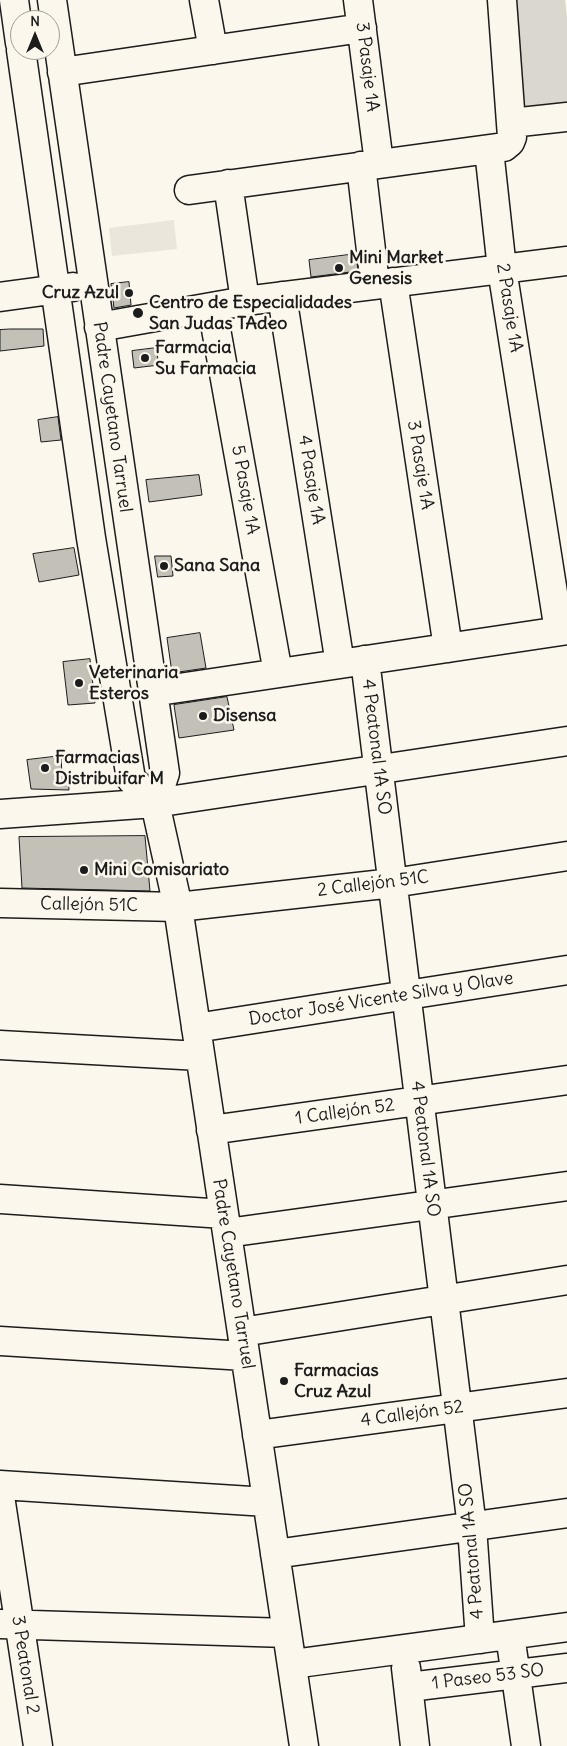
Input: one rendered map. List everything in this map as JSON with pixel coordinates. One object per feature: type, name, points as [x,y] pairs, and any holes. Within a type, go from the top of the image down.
[{"type":"street","name":"Padre Cayetano Tarruel","points":[[52,0],[165,773],[155,803],[178,907],[304,1746]]},
{"type":"street","points":[[204,0],[213,50]]},
{"type":"street","name":"3 Pasaje 1A","points":[[358,0],[362,28],[370,165],[384,283],[448,648]]},
{"type":"street","points":[[189,190],[504,147],[510,142],[511,123],[502,0]]},
{"type":"street","points":[[62,72],[362,28]]},
{"type":"street","points":[[22,60],[92,538],[131,779],[155,803]]},
{"type":"street","points":[[511,123],[567,117]]},
{"type":"street","name":"2 Pasaje 1A","points":[[489,150],[502,269],[563,630]]},
{"type":"street","points":[[228,184],[245,301]]},
{"type":"street","points":[[99,326],[245,301],[567,260]]},
{"type":"street","points":[[0,297],[93,284]]},
{"type":"street","name":"4 Pasaje 1A","points":[[282,296],[353,662]]},
{"type":"street","name":"5 Pasaje 1A","points":[[212,307],[278,673]]},
{"type":"street","points":[[152,692],[563,630]]},
{"type":"street","name":"4 Peatonal 1A SO","points":[[353,662],[378,769],[393,883],[472,1527],[480,1639]]},
{"type":"street","points":[[0,814],[155,803],[567,741]]},
{"type":"street","name":"2 Callejón 51C","points":[[178,907],[393,883],[567,856]]},
{"type":"street","name":"Callejón 51C","points":[[0,903],[178,907]]},
{"type":"street","name":"Doctor José Vicente Silva y Olave","points":[[196,1028],[567,970]]},
{"type":"street","points":[[0,1045],[200,1056]]},
{"type":"street","name":"1 Callejón 52","points":[[211,1130],[567,1080]]},
{"type":"street","points":[[0,1199],[225,1223],[432,1204],[567,1186]]},
{"type":"street","points":[[0,1341],[244,1344],[443,1298],[567,1280]]},
{"type":"street","name":"4 Callejón 52","points":[[257,1435],[567,1393]]},
{"type":"street","points":[[0,1485],[267,1502]]},
{"type":"street","name":"3 Peatonal 2","points":[[0,1496],[10,1625],[38,1746]]},
{"type":"street","points":[[275,1554],[567,1513]]},
{"type":"street","points":[[10,1625],[287,1633]]},
{"type":"street","points":[[292,1664],[567,1627]]},
{"type":"street","points":[[510,1635],[526,1746]]},
{"type":"street","points":[[402,1649],[409,1687],[415,1746]]},
{"type":"street","name":"1 Paseo 53 SO","points":[[409,1687],[567,1668]]},
{"type":"shaded area","points":[[512,0],[565,0],[567,17],[567,103],[520,107]]},
{"type":"shaded area","points":[[174,220],[177,249],[112,256],[109,228]]},
{"type":"building","points":[[356,254],[358,271],[311,277],[309,260]]},
{"type":"building","points":[[129,282],[131,305],[114,308],[111,284]]},
{"type":"building","points":[[43,329],[44,346],[0,351],[0,330]]},
{"type":"building","name":"Farmacia Su Farmacia","points":[[156,348],[159,365],[134,368],[132,351]]},
{"type":"building","points":[[58,417],[61,440],[41,442],[38,420]]},
{"type":"building","points":[[199,475],[202,495],[149,502],[146,480]]},
{"type":"building","points":[[74,548],[79,575],[39,582],[33,554]]},
{"type":"building","name":"Sana Sana","points":[[155,556],[171,556],[173,576],[158,577]]},
{"type":"building","name":"Disensa","points":[[200,633],[206,668],[172,673],[167,638]]},
{"type":"building","name":"Veterinaria Esteros","points":[[90,659],[95,703],[68,705],[63,662]]},
{"type":"building","name":"Disensa","points":[[227,697],[234,730],[179,738],[174,705]]},
{"type":"building","name":"Farmacias Distribuifar M","points":[[61,756],[62,775],[68,776],[69,790],[31,789],[27,760]]},
{"type":"building","name":"Mini Comisariato","points":[[145,836],[150,891],[22,888],[19,837]]},
{"type":"place","name":"Mini Market Genesis","points":[[339,268]]},
{"type":"place","name":"Cruz Azul","points":[[129,293]]},
{"type":"place","name":"Centro de Especialidades San Judas TAdeo","points":[[138,313]]},
{"type":"place","name":"Farmacia Su Farmacia","points":[[145,358]]},
{"type":"place","name":"Sana Sana","points":[[164,566]]},
{"type":"place","name":"Veterinaria Esteros","points":[[79,683]]},
{"type":"place","name":"Disensa","points":[[203,716]]},
{"type":"place","name":"Farmacias Distribuifar M","points":[[45,768]]},
{"type":"place","name":"Mini Comisariato","points":[[84,870]]},
{"type":"place","name":"Farmacias Cruz Azul","points":[[284,1381]]}]
